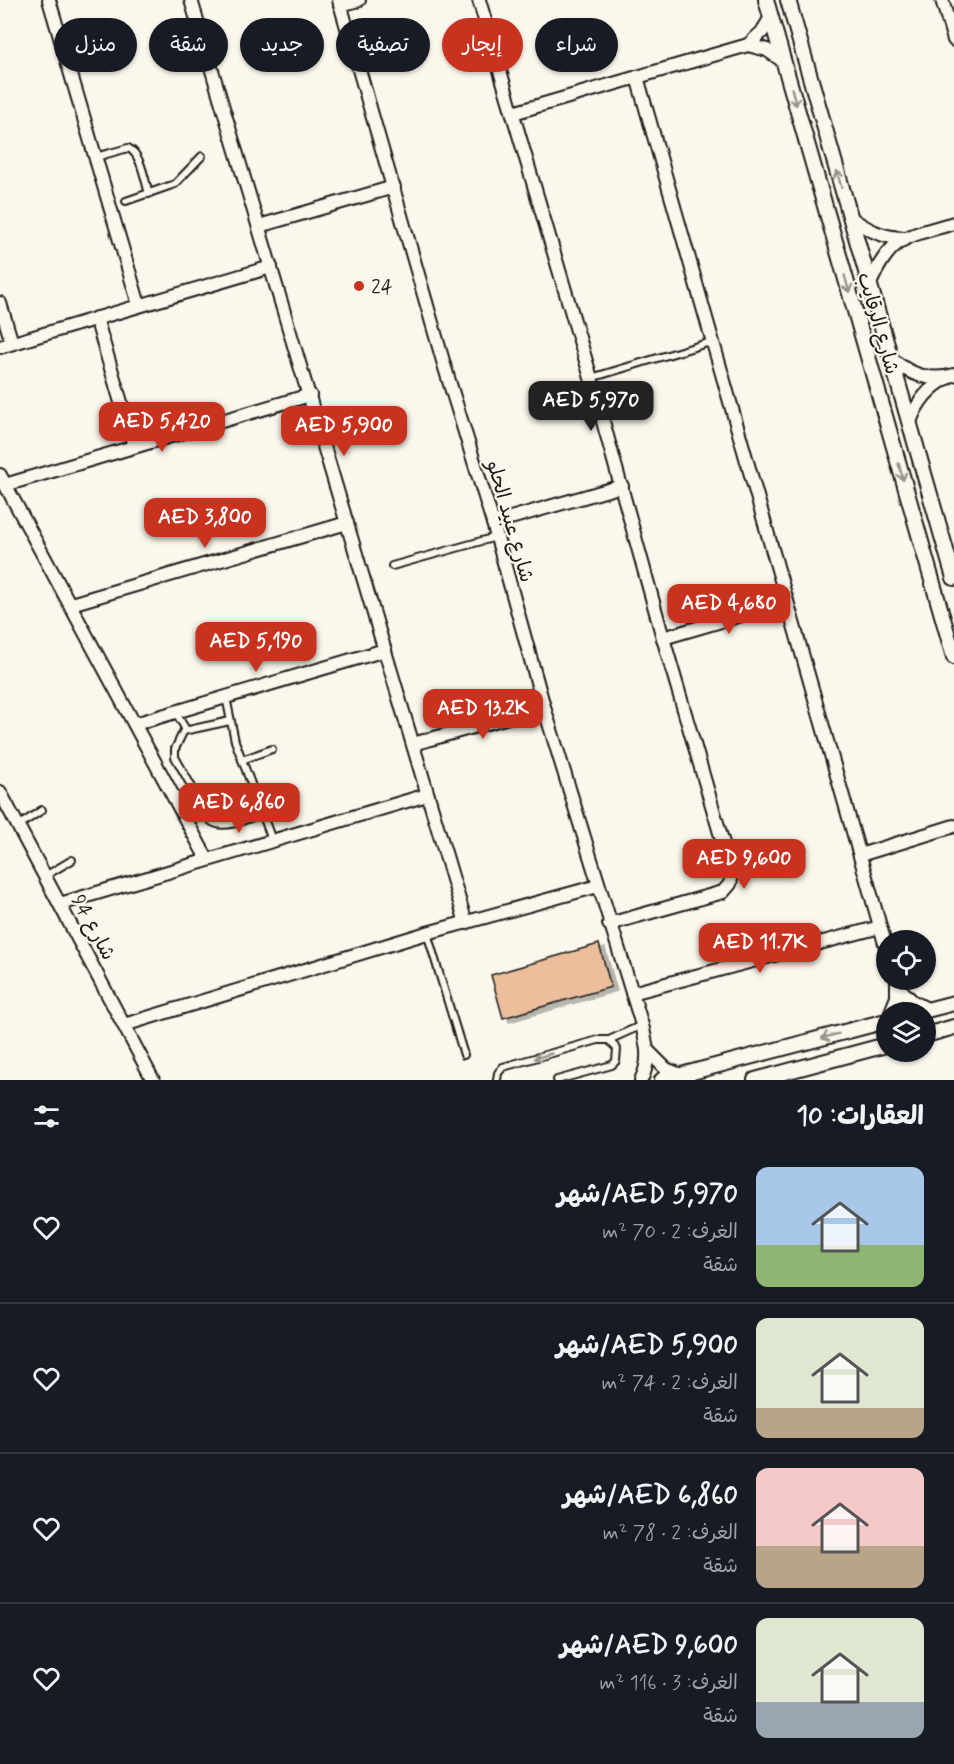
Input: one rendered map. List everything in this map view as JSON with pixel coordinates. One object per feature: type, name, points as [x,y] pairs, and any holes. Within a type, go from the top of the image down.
[{"type":"street","points":[[49,0],[140,305]]},
{"type":"street","points":[[192,0],[466,923]]},
{"type":"street","points":[[339,3],[359,0]]},
{"type":"street","points":[[479,0],[591,378],[727,857],[728,875],[718,891],[609,924]]},
{"type":"street","name":"شارع الرقايب","points":[[766,0],[954,657]]},
{"type":"street","name":"شارع الرقايب","points":[[788,0],[954,578]]},
{"type":"street","points":[[942,0],[954,40]]},
{"type":"street","name":"شارع عبيد الحلو","points":[[339,3],[544,706],[649,1052]]},
{"type":"street","points":[[513,113],[748,45],[762,32],[771,17]]},
{"type":"street","points":[[748,45],[767,50],[783,61]]},
{"type":"street","points":[[637,77],[715,341],[786,602],[881,930]]},
{"type":"street","points":[[259,226],[394,187]]},
{"type":"street","points":[[850,218],[876,234],[906,238]]},
{"type":"street","points":[[870,284],[889,250],[906,238],[954,223]]},
{"type":"street","points":[[0,303],[6,345],[271,267]]},
{"type":"street","points":[[96,318],[134,446]]},
{"type":"street","points":[[892,359],[901,367],[918,375],[936,378],[951,376]]},
{"type":"street","points":[[910,423],[924,395],[951,376]]},
{"type":"street","points":[[207,859],[3,480],[134,446],[310,395]]},
{"type":"street","points":[[492,523],[622,486]]},
{"type":"street","points":[[71,604],[347,523]]},
{"type":"street","points":[[663,638],[786,602]]},
{"type":"street","points":[[135,724],[385,650]]},
{"type":"street","points":[[413,744],[544,706]]},
{"type":"street","name":"شارع 94","points":[[0,792],[153,1080]]},
{"type":"street","points":[[60,904],[427,795]]},
{"type":"street","points":[[860,855],[954,826]]},
{"type":"street","points":[[124,1025],[428,933],[598,886]]},
{"type":"street","points":[[632,993],[880,927]]},
{"type":"street","points":[[903,990],[913,1002]]},
{"type":"street","points":[[936,1008],[954,1004]]},
{"type":"street","points":[[662,1080],[876,1021]]},
{"type":"street","points":[[936,1032],[954,1028]]},
{"type":"street","points":[[757,1080],[876,1048]]},
{"type":"street","points":[[649,1052],[666,1069],[681,1075]]},
{"type":"street","points":[[641,1080],[649,1052]]},
{"type":"lane","points":[[96,157],[128,148],[132,149],[149,194]]},
{"type":"lane","points":[[126,201],[178,182],[202,156]]},
{"type":"lane","points":[[591,378],[715,341]]},
{"type":"lane","points":[[392,566],[496,537]]},
{"type":"lane","points":[[226,697],[230,721],[242,760],[273,840]]},
{"type":"lane","points":[[176,712],[184,724],[184,731],[175,749],[176,757],[211,821],[224,825],[263,813]]},
{"type":"lane","points":[[184,731],[230,721]]},
{"type":"lane","points":[[242,760],[272,748]]},
{"type":"lane","points":[[18,825],[42,810]]},
{"type":"lane","points":[[45,876],[72,860]]},
{"type":"lane","points":[[428,933],[464,1055]]},
{"type":"lane","points":[[497,1080],[498,1073],[503,1067],[597,1040],[609,1040],[642,1025]]},
{"type":"lane","points":[[559,1080],[612,1065],[616,1060],[616,1049],[609,1040]]},
{"type":"building","points":[[599,944],[611,987],[503,1018],[491,975]]},
{"type":"place","name":"24","points":[[359,286]]}]
